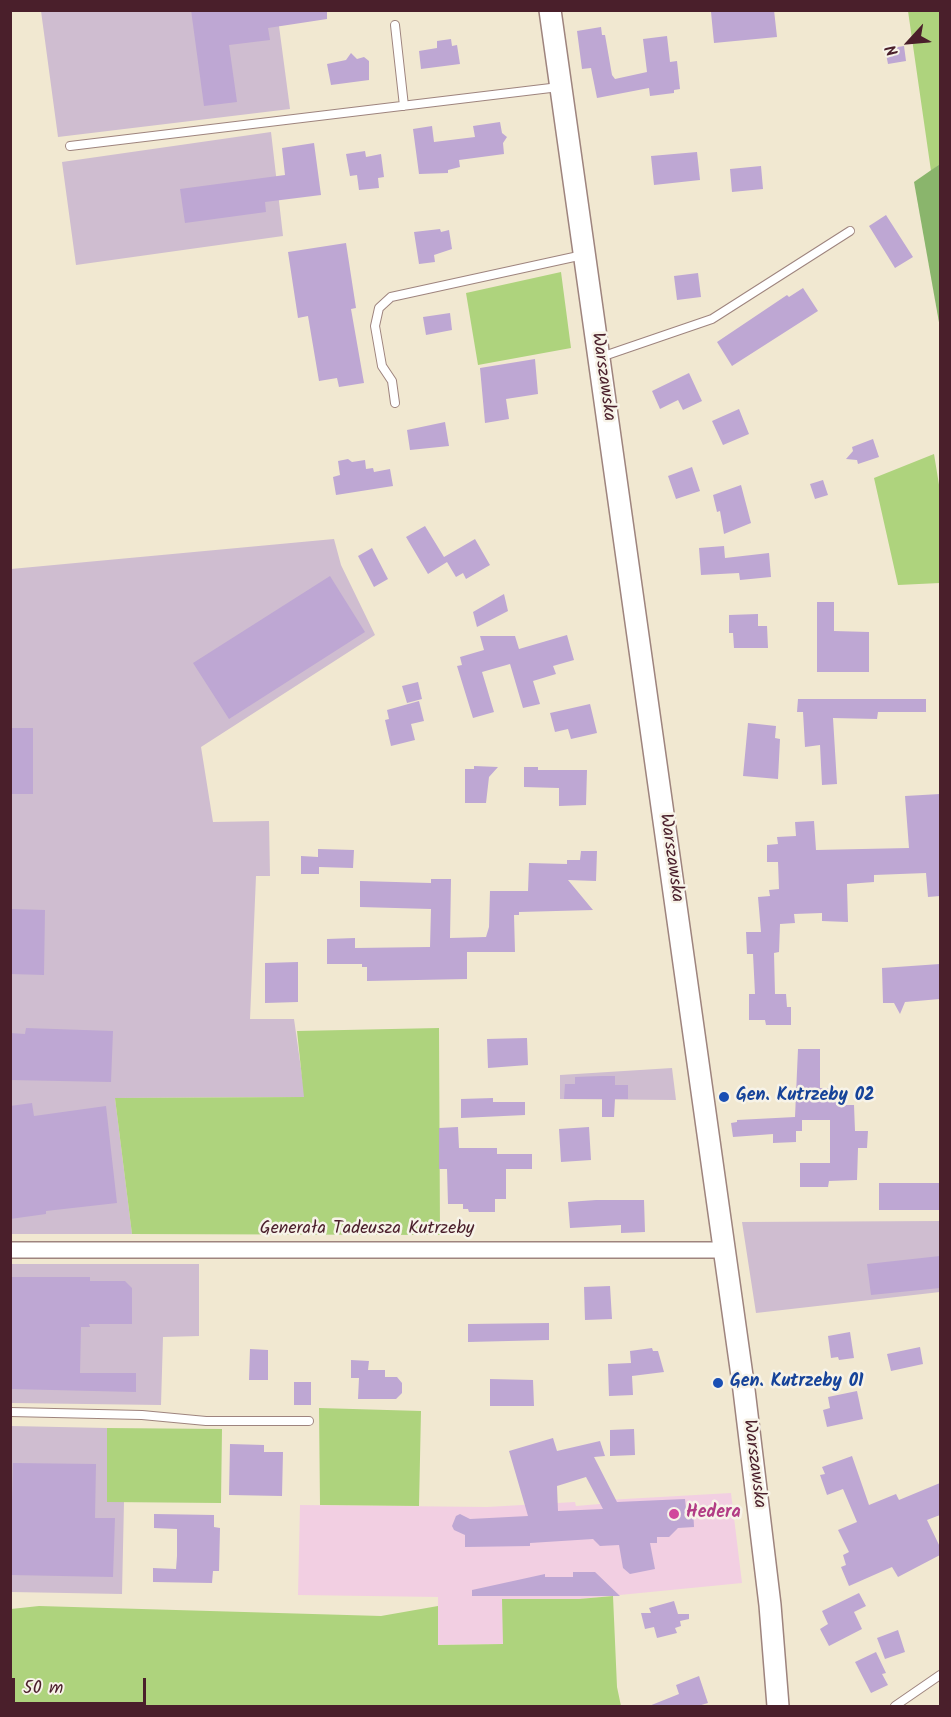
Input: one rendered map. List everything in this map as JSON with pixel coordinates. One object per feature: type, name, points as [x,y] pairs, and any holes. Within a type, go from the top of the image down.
[{"type":"main road","name":"Warszawska","points":[[550,10],[724,1250],[766,1572],[778,1707]]},
{"type":"street","name":"Generała Tadeusza Kutrzeby","points":[[10,1250],[724,1250]]},
{"type":"lane","points":[[395,25],[404,106]]},
{"type":"lane","points":[[70,147],[561,87]]},
{"type":"lane","points":[[599,357],[712,319],[850,231]]},
{"type":"lane","points":[[395,403],[392,381],[382,366],[375,326],[379,308],[390,297],[585,255]]},
{"type":"lane","points":[[10,1412],[142,1415],[206,1420],[309,1421]]},
{"type":"lane","points":[[895,1707],[940,1675]]},
{"type":"shaded area","points":[[41,11],[277,11],[290,109],[58,137]]},
{"type":"shaded area","points":[[271,132],[283,236],[76,265],[62,162]]},
{"type":"shaded area","points":[[334,539],[341,565],[375,635],[201,747],[213,822],[269,821],[270,876],[256,876],[250,1019],[294,1019],[305,1097],[115,1098],[132,1234],[11,1234],[11,569]]},
{"type":"shaded area","points":[[672,1068],[676,1100],[560,1099],[560,1075]]},
{"type":"shaded area","points":[[940,1221],[940,1292],[756,1313],[742,1222]]},
{"type":"shaded area","points":[[11,1264],[199,1264],[199,1336],[163,1337],[161,1405],[11,1403]]},
{"type":"shaded area","points":[[11,1426],[107,1428],[107,1502],[124,1502],[122,1594],[11,1592]]},
{"type":"shaded area","points":[[731,1493],[742,1583],[579,1599],[503,1599],[503,1644],[438,1645],[438,1597],[298,1595],[300,1505],[487,1507],[575,1502],[576,1506],[600,1504],[607,1500]]},
{"type":"green space","points":[[908,11],[940,11],[940,164],[931,171]]},
{"type":"green space","points":[[940,164],[940,328],[914,182]]},
{"type":"green space","points":[[561,272],[571,348],[478,365],[466,293]]},
{"type":"green space","points":[[934,454],[940,491],[940,583],[898,585],[874,478]]},
{"type":"green space","points":[[439,1028],[440,1235],[132,1234],[115,1098],[304,1097],[297,1031]]},
{"type":"green space","points":[[319,1408],[421,1411],[419,1506],[320,1505]]},
{"type":"green space","points":[[107,1428],[222,1429],[221,1503],[107,1502]]},
{"type":"green space","points":[[613,1596],[617,1687],[621,1706],[11,1706],[11,1609],[39,1606],[381,1616],[438,1606],[438,1645],[503,1644],[502,1599],[579,1599]]},
{"type":"building","points":[[191,10],[327,10],[327,19],[268,28],[270,40],[229,45],[237,102],[204,106]]},
{"type":"building","points":[[774,10],[777,37],[714,43],[711,12]]},
{"type":"building","points":[[601,27],[602,35],[605,35],[612,75],[615,79],[647,72],[643,39],[667,36],[670,62],[677,61],[680,89],[674,90],[674,93],[650,96],[649,88],[597,98],[591,68],[582,69],[577,31]]},
{"type":"building","points":[[451,39],[452,46],[457,45],[460,64],[421,69],[419,51],[437,48],[437,41]]},
{"type":"building","points":[[904,46],[906,61],[888,64],[885,49]]},
{"type":"building","points":[[351,53],[357,59],[364,57],[369,61],[369,80],[331,85],[327,64],[346,60]]},
{"type":"building","points":[[500,122],[502,133],[507,137],[503,143],[504,154],[459,160],[460,167],[448,170],[448,173],[419,174],[413,129],[432,126],[434,142],[475,137],[473,126]]},
{"type":"building","points":[[314,143],[321,195],[265,202],[266,212],[185,223],[180,189],[285,175],[282,148]]},
{"type":"building","points":[[365,151],[366,157],[381,154],[384,177],[378,178],[379,188],[359,190],[357,175],[350,176],[346,154]]},
{"type":"building","points":[[697,152],[700,180],[654,185],[651,156]]},
{"type":"building","points":[[761,166],[763,189],[732,192],[730,169]]},
{"type":"building","points":[[886,215],[913,257],[895,268],[869,226]]},
{"type":"building","points":[[440,229],[441,232],[449,230],[452,249],[434,255],[435,262],[419,264],[414,232]]},
{"type":"building","points":[[346,243],[356,308],[351,309],[364,383],[339,387],[337,378],[319,381],[308,316],[298,318],[288,252]]},
{"type":"building","points":[[698,273],[701,297],[677,300],[674,276]]},
{"type":"building","points":[[803,288],[818,311],[732,366],[717,342],[787,295],[789,297]]},
{"type":"building","points":[[450,313],[452,330],[426,335],[423,317]]},
{"type":"building","points":[[535,359],[538,394],[506,399],[509,419],[485,423],[480,368]]},
{"type":"building","points":[[689,373],[702,401],[683,410],[678,400],[660,409],[652,391]]},
{"type":"building","points":[[739,409],[749,434],[723,445],[712,421]]},
{"type":"building","points":[[445,422],[449,446],[410,450],[407,430]]},
{"type":"building","points":[[873,439],[879,457],[858,464],[857,460],[846,459],[853,451],[852,447]]},
{"type":"building","points":[[348,459],[352,462],[365,460],[366,469],[373,468],[374,472],[390,469],[393,486],[336,495],[333,477],[340,475],[338,461]]},
{"type":"building","points":[[692,467],[700,491],[676,499],[668,476]]},
{"type":"building","points":[[823,480],[828,495],[815,499],[810,484]]},
{"type":"building","points":[[741,485],[751,523],[724,534],[720,511],[717,512],[713,495]]},
{"type":"building","points":[[425,526],[444,557],[475,539],[490,565],[466,579],[463,573],[456,577],[447,562],[428,574],[406,537]]},
{"type":"building","points":[[724,546],[725,558],[769,553],[771,577],[740,580],[739,573],[701,575],[699,548]]},
{"type":"building","points":[[372,548],[388,579],[374,587],[358,556]]},
{"type":"building","points":[[330,576],[365,632],[229,719],[193,663]]},
{"type":"building","points":[[504,594],[508,611],[477,627],[473,612]]},
{"type":"building","points":[[817,602],[834,602],[834,631],[869,632],[869,672],[817,672]]},
{"type":"building","points":[[758,614],[758,626],[767,626],[768,648],[734,648],[733,633],[729,633],[729,615]]},
{"type":"building","points":[[567,635],[574,660],[553,666],[556,674],[533,681],[540,704],[523,708],[510,664],[482,672],[494,712],[473,718],[457,666],[462,665],[460,657],[484,650],[480,636],[515,636],[519,649]]},
{"type":"building","points":[[418,682],[422,699],[407,703],[402,686]]},
{"type":"building","points":[[798,699],[926,699],[926,712],[878,712],[877,719],[833,718],[837,784],[822,785],[820,745],[805,747],[803,712],[797,712]]},
{"type":"building","points":[[419,701],[424,721],[411,724],[415,740],[391,746],[385,720],[389,719],[387,710]]},
{"type":"building","points":[[590,704],[597,733],[571,739],[568,729],[555,732],[550,713]]},
{"type":"building","points":[[748,723],[776,726],[775,738],[780,739],[778,779],[743,776]]},
{"type":"building","points":[[10,728],[33,728],[33,794],[10,794]]},
{"type":"building","points":[[474,766],[498,767],[489,777],[486,803],[465,803],[465,769],[474,769]]},
{"type":"building","points":[[524,767],[538,767],[538,770],[587,770],[586,805],[559,806],[559,788],[524,787]]},
{"type":"building","points":[[940,794],[940,896],[928,897],[926,873],[874,875],[874,882],[847,884],[848,922],[822,921],[822,913],[794,914],[795,923],[780,924],[779,952],[774,953],[775,994],[786,994],[787,1007],[791,1007],[791,1025],[766,1025],[765,1020],[749,1020],[749,994],[755,994],[753,954],[747,954],[746,932],[761,932],[758,897],[770,896],[769,890],[779,889],[778,862],[767,862],[767,845],[778,844],[777,837],[796,836],[795,822],[814,821],[816,850],[909,848],[905,796]]},
{"type":"building","points":[[318,849],[354,850],[353,868],[319,867],[319,874],[301,874],[301,856],[318,857]]},
{"type":"building","points":[[581,851],[597,851],[596,881],[568,880],[593,910],[519,912],[519,915],[514,915],[515,952],[467,952],[467,979],[367,981],[367,967],[362,967],[362,964],[327,964],[327,939],[355,938],[355,948],[430,947],[431,909],[360,907],[360,881],[431,883],[431,879],[451,879],[450,938],[486,937],[489,927],[490,891],[528,891],[529,863],[567,864],[567,860],[580,860]]},
{"type":"building","points":[[11,909],[45,910],[44,975],[10,974]]},
{"type":"building","points":[[298,962],[298,1002],[265,1003],[265,963]]},
{"type":"building","points":[[940,964],[940,999],[905,1002],[900,1014],[894,1003],[883,1003],[882,968]]},
{"type":"building","points":[[26,1028],[113,1031],[111,1082],[10,1080],[10,1033],[25,1034]]},
{"type":"building","points":[[527,1038],[528,1065],[488,1068],[487,1039]]},
{"type":"building","points":[[798,1049],[820,1049],[820,1088],[836,1088],[836,1105],[854,1105],[855,1131],[868,1131],[867,1148],[858,1148],[857,1180],[829,1181],[828,1187],[800,1187],[800,1163],[830,1163],[830,1120],[802,1120],[802,1131],[796,1131],[796,1142],[773,1143],[773,1134],[733,1137],[731,1123],[737,1120],[795,1117]]},
{"type":"building","points":[[615,1076],[615,1085],[628,1085],[628,1099],[615,1099],[614,1117],[602,1117],[602,1099],[564,1099],[565,1084],[575,1084],[575,1077]]},
{"type":"building","points":[[493,1098],[493,1102],[525,1102],[525,1115],[461,1118],[461,1099]]},
{"type":"building","points":[[32,1103],[34,1116],[106,1106],[117,1203],[46,1211],[46,1214],[10,1219],[10,1106]]},
{"type":"building","points":[[458,1127],[459,1148],[497,1148],[497,1154],[532,1154],[532,1169],[506,1169],[506,1199],[495,1199],[495,1212],[469,1212],[468,1209],[463,1209],[463,1204],[448,1204],[447,1169],[439,1169],[439,1128]]},
{"type":"building","points":[[589,1127],[591,1160],[561,1162],[559,1129]]},
{"type":"building","points":[[879,1183],[940,1183],[940,1210],[879,1210]]},
{"type":"building","points":[[644,1200],[645,1232],[621,1233],[621,1225],[570,1228],[568,1202]]},
{"type":"building","points":[[940,1256],[940,1288],[871,1295],[867,1264]]},
{"type":"building","points":[[10,1277],[90,1277],[90,1281],[125,1281],[132,1288],[132,1324],[89,1324],[90,1327],[81,1327],[80,1373],[136,1373],[136,1392],[10,1389]]},
{"type":"building","points":[[610,1286],[612,1319],[585,1320],[584,1287]]},
{"type":"building","points":[[549,1323],[549,1340],[468,1342],[468,1324]]},
{"type":"building","points":[[850,1332],[854,1358],[839,1360],[838,1357],[831,1358],[828,1336]]},
{"type":"building","points":[[920,1347],[923,1364],[891,1371],[887,1354]]},
{"type":"building","points":[[652,1348],[653,1351],[658,1351],[664,1372],[632,1376],[633,1395],[609,1396],[608,1364],[631,1363],[630,1351]]},
{"type":"building","points":[[250,1349],[268,1350],[268,1380],[249,1380]]},
{"type":"building","points":[[351,1360],[369,1361],[368,1370],[385,1370],[385,1377],[397,1377],[402,1383],[402,1393],[396,1399],[358,1399],[359,1378],[351,1378]]},
{"type":"building","points":[[490,1379],[533,1380],[534,1406],[490,1406]]},
{"type":"building","points":[[294,1382],[311,1382],[311,1405],[294,1405]]},
{"type":"building","points":[[857,1391],[863,1419],[827,1427],[823,1410],[830,1408],[828,1397]]},
{"type":"building","points":[[634,1429],[635,1455],[610,1456],[610,1430]]},
{"type":"building","points":[[553,1438],[557,1451],[600,1441],[605,1456],[594,1457],[617,1502],[685,1499],[686,1509],[693,1508],[694,1527],[678,1528],[669,1537],[657,1537],[657,1543],[650,1543],[655,1569],[630,1574],[623,1568],[619,1545],[600,1546],[593,1539],[530,1543],[530,1546],[465,1547],[465,1535],[454,1530],[452,1526],[456,1516],[460,1514],[470,1519],[528,1516],[509,1451]],"holes":[[[586,1477],[603,1509],[558,1511],[557,1486]]]},
{"type":"building","points":[[230,1444],[264,1445],[264,1452],[283,1452],[282,1496],[229,1495]]},
{"type":"building","points":[[852,1456],[869,1505],[896,1494],[899,1500],[940,1483],[940,1515],[927,1520],[940,1547],[940,1555],[898,1577],[892,1567],[849,1586],[841,1567],[846,1565],[843,1555],[849,1552],[838,1530],[857,1522],[843,1489],[827,1495],[820,1475],[825,1474],[822,1467]]},
{"type":"building","points":[[13,1463],[96,1464],[95,1518],[115,1518],[113,1577],[10,1575]]},
{"type":"building","points":[[154,1514],[214,1515],[214,1527],[220,1528],[219,1571],[213,1571],[212,1583],[153,1582],[153,1568],[176,1569],[177,1556],[177,1529],[154,1528]]},
{"type":"building","points":[[573,1572],[595,1572],[620,1596],[472,1596],[472,1590],[545,1574],[545,1577],[573,1577]]},
{"type":"building","points":[[859,1593],[866,1606],[854,1612],[862,1629],[829,1646],[820,1629],[828,1624],[822,1611]]},
{"type":"building","points":[[674,1601],[678,1614],[689,1614],[689,1619],[680,1621],[681,1626],[675,1628],[677,1633],[657,1638],[654,1627],[645,1629],[641,1613],[651,1613],[649,1608]]},
{"type":"building","points":[[898,1630],[905,1652],[885,1659],[877,1638]]},
{"type":"building","points":[[876,1652],[886,1673],[882,1674],[888,1685],[871,1693],[855,1662]]},
{"type":"building","points":[[699,1676],[708,1703],[698,1706],[649,1706],[679,1694],[676,1685]]},
{"type":"place","name":"Gen. Kutrzeby 02","points":[[724,1097]]},
{"type":"place","name":"Gen. Kutrzeby 01","points":[[718,1383]]},
{"type":"place","name":"Hedera","points":[[674,1514]]}]
